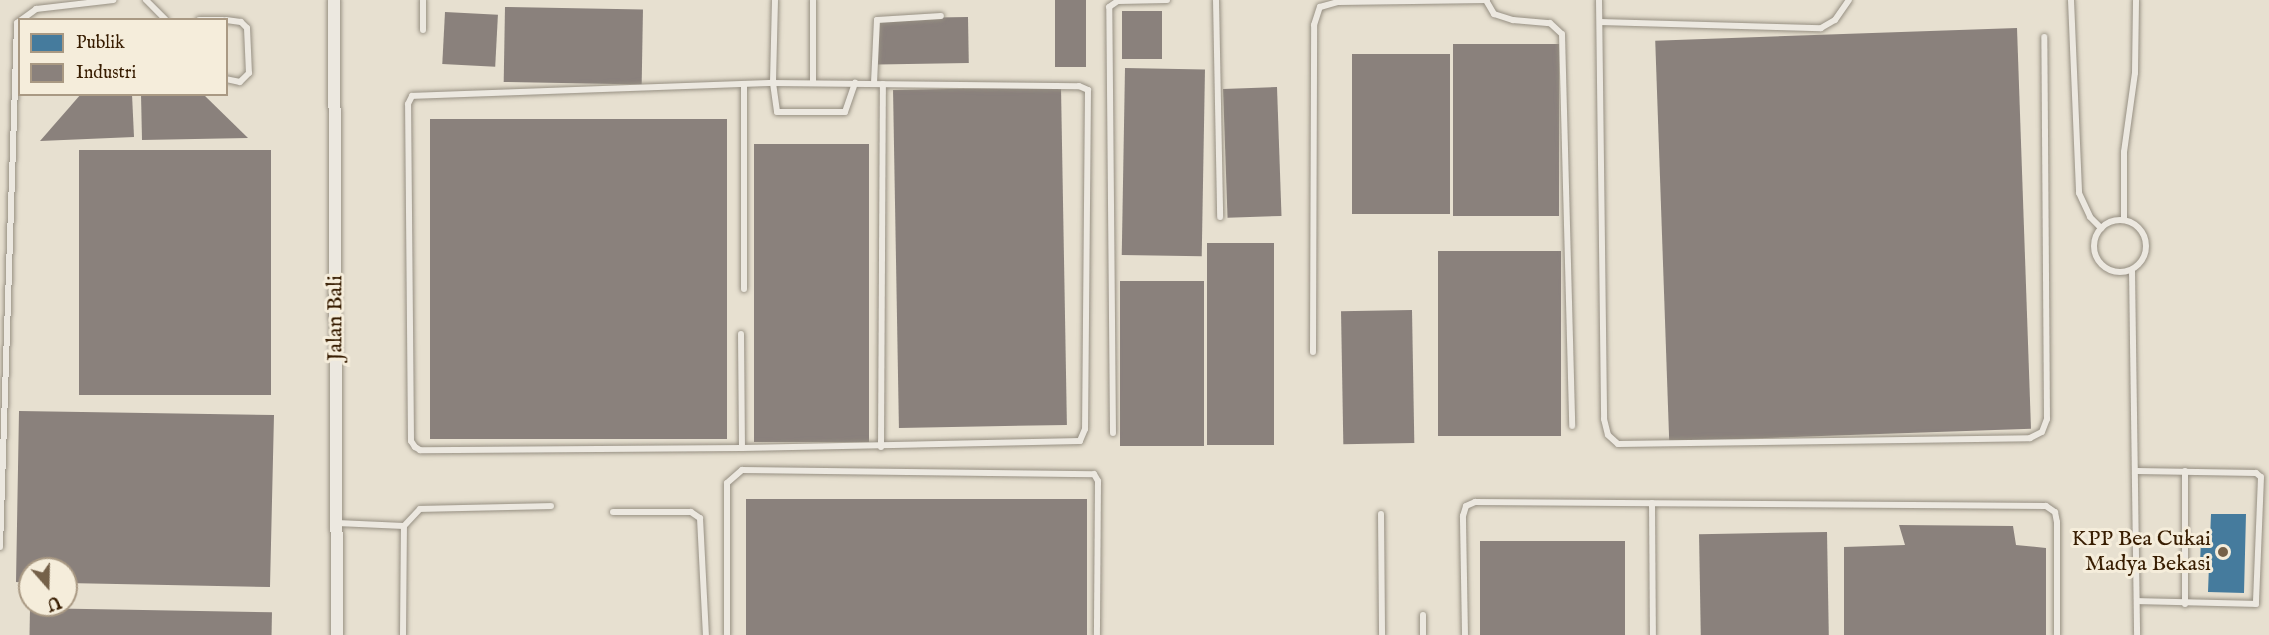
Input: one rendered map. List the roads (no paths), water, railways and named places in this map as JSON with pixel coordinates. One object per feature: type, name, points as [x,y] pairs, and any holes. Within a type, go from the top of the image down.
[{"type":"street","name":"Jalan Bali","points":[[334,0],[342,523],[337,635]]},
{"type":"lane","points":[[24,18],[36,9],[113,0]]},
{"type":"lane","points":[[146,0],[164,18]]},
{"type":"lane","points":[[423,0],[423,30]]},
{"type":"lane","points":[[775,0],[773,83],[775,108],[781,114],[845,112],[855,83]]},
{"type":"lane","points":[[813,0],[813,82]]},
{"type":"lane","points":[[1113,433],[1109,7],[1118,1],[1167,0]]},
{"type":"lane","points":[[1216,0],[1220,217]]},
{"type":"lane","points":[[1599,0],[1604,419],[1608,435],[1618,444],[2030,438],[2042,432],[2047,419],[2044,37]]},
{"type":"lane","points":[[1600,22],[1821,28],[1835,20],[1849,0]]},
{"type":"lane","points":[[2071,0],[2079,193],[2090,218],[2101,228]]},
{"type":"lane","points":[[2124,220],[2124,152],[2134,73],[2136,0]]},
{"type":"lane","points":[[1313,352],[1314,25],[1320,8],[1338,2],[1487,1],[1494,14],[1513,20],[1551,23],[1562,34],[1572,426]]},
{"type":"lane","points":[[874,83],[877,20],[941,16]]},
{"type":"lane","points":[[228,20],[241,22],[247,28],[249,73],[240,82],[228,79]]},
{"type":"lane","points":[[0,547],[18,22]]},
{"type":"lane","points":[[773,83],[1079,86],[1089,92],[1083,436],[1075,442],[881,447],[420,450],[415,447],[411,441],[408,104],[412,96],[421,93],[773,83]]},
{"type":"lane","points":[[744,84],[744,289]]},
{"type":"lane","points":[[881,447],[883,84]]},
{"type":"lane","points":[[2124,220],[2138,227],[2146,242],[2144,258],[2132,270],[2116,272],[2101,266],[2094,243],[2101,228],[2124,220]]},
{"type":"lane","points":[[2132,270],[2138,635]]},
{"type":"lane","points":[[741,334],[742,448]]},
{"type":"lane","points":[[727,635],[727,483],[735,472],[754,470],[1094,474],[1098,481],[1097,635]]},
{"type":"lane","points":[[2137,471],[2256,473],[2261,477],[2259,601],[2253,605],[2137,601]]},
{"type":"lane","points":[[2185,471],[2185,604]]},
{"type":"lane","points":[[1465,635],[1466,506],[1475,502],[2046,506],[2055,512],[2057,522],[2057,635]]},
{"type":"lane","points":[[1652,503],[1653,635]]},
{"type":"lane","points":[[342,523],[404,526],[426,507],[551,506]]},
{"type":"lane","points":[[613,512],[691,512],[700,518],[704,524],[706,635]]},
{"type":"lane","points":[[1382,514],[1382,635]]},
{"type":"lane","points":[[403,635],[404,526]]},
{"type":"lane","points":[[1423,635],[1424,615]]},
{"type":"place","name":"KPP Bea Cukai Madya Bekasi","points":[[2223,552]]}]
